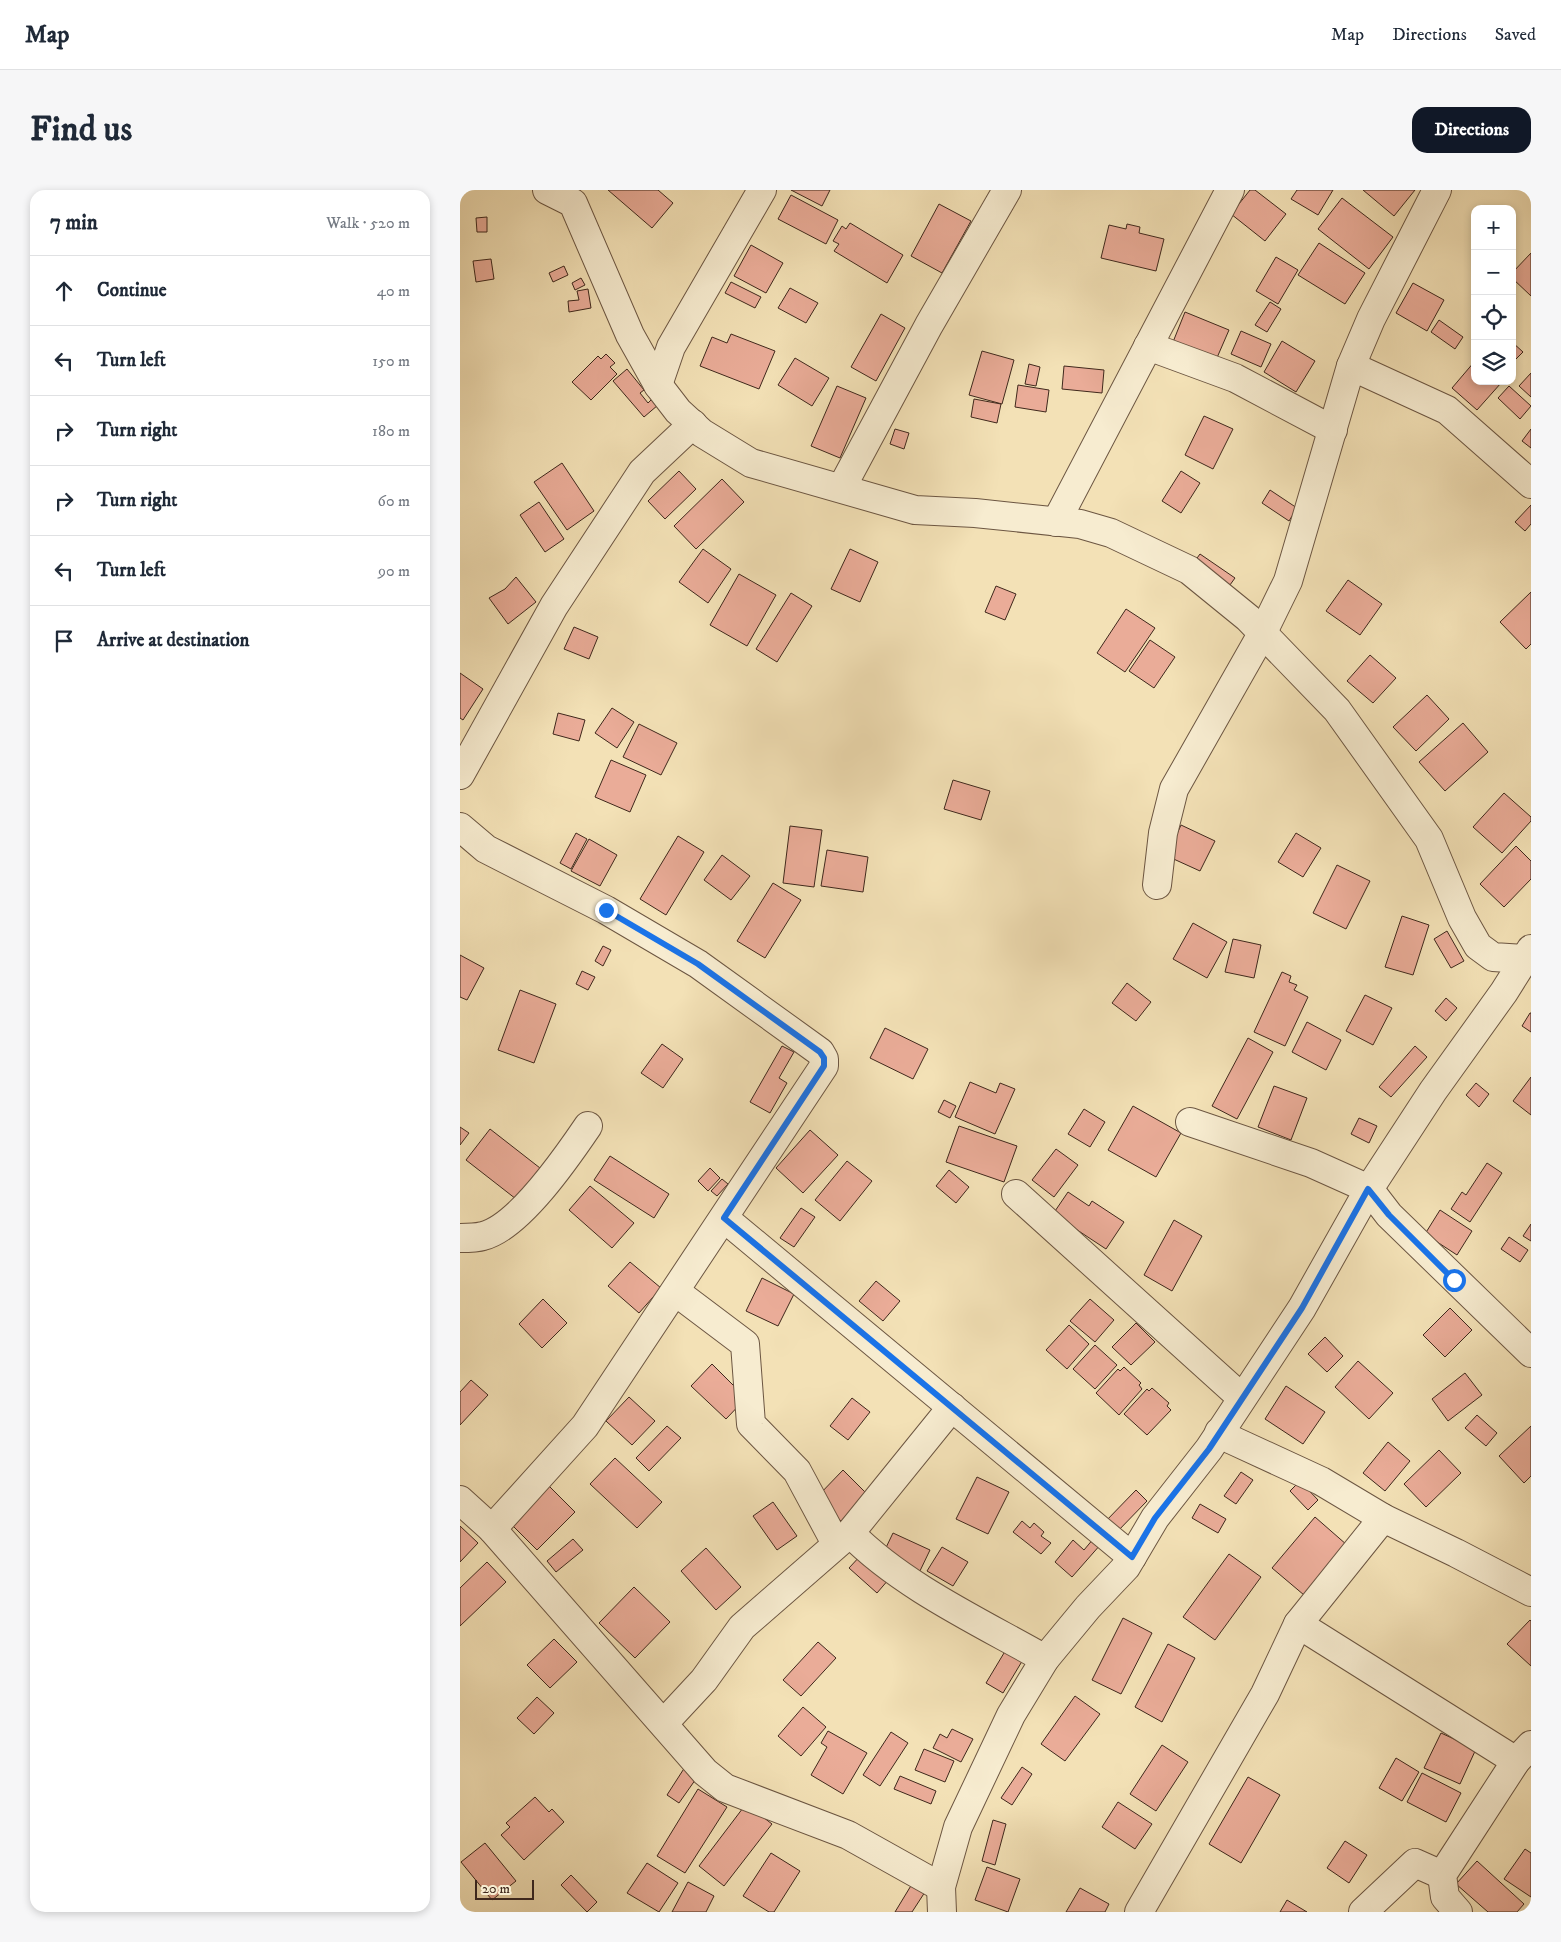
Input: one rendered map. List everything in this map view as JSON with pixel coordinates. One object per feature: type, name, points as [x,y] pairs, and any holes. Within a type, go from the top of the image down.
[{"type":"street","points":[[547,190],[575,197],[630,334],[658,385],[678,411],[693,424],[751,463],[915,510],[1080,524],[1111,533],[1189,570],[1248,618],[1337,710],[1429,839],[1462,918],[1478,946],[1493,957],[1504,992]]},
{"type":"street","points":[[658,385],[671,347],[762,190]]},
{"type":"street","points":[[842,488],[929,325],[1007,190]]},
{"type":"street","points":[[1056,522],[1230,190]]},
{"type":"street","points":[[1157,885],[1162,833],[1174,789],[1262,634],[1288,581],[1351,366],[1371,319],[1437,190]]},
{"type":"street","points":[[1148,346],[1235,378],[1333,430]]},
{"type":"street","points":[[1351,366],[1447,410],[1531,484]]},
{"type":"street","points":[[460,775],[554,606],[642,472],[693,424]]},
{"type":"street","points":[[460,827],[486,850],[606,910],[698,964],[820,1052],[824,1058],[824,1066],[676,1292],[585,1426],[492,1530]]},
{"type":"street","points":[[1493,957],[1528,954]]},
{"type":"street","points":[[460,1500],[492,1530],[664,1723],[705,1772],[725,1788],[848,1835],[941,1899],[958,1827],[1010,1715],[1044,1659],[1088,1607],[1126,1567],[1155,1518],[1209,1449],[1302,1308],[1368,1189],[1433,1091],[1504,992],[1528,954]]},
{"type":"street","points":[[1190,1122],[1311,1163],[1368,1189],[1389,1215],[1531,1353]]},
{"type":"street","points":[[460,1238],[484,1236],[500,1227],[522,1208],[560,1168],[588,1126]]},
{"type":"street","points":[[1016,1194],[1242,1398]]},
{"type":"street","points":[[724,1218],[1132,1557]]},
{"type":"street","points":[[676,1292],[745,1344],[751,1424],[797,1471],[833,1538],[844,1538],[871,1554],[897,1574],[1044,1659]]},
{"type":"street","points":[[664,1723],[704,1680],[742,1628],[844,1538],[952,1407]]},
{"type":"street","points":[[1219,1432],[1232,1440],[1321,1481],[1383,1518],[1531,1592]]},
{"type":"street","points":[[1139,1912],[1265,1694],[1298,1624],[1383,1518]]},
{"type":"street","points":[[1298,1624],[1523,1753],[1442,1875],[1445,1897],[1458,1912]]},
{"type":"street","points":[[1364,1912],[1415,1863],[1442,1875]]},
{"type":"building","points":[[608,190],[658,190],[673,203],[652,228]]},
{"type":"building","points":[[791,190],[830,190],[822,206]]},
{"type":"building","points":[[1250,190],[1255,190],[1286,214],[1265,241],[1231,214]]},
{"type":"building","points":[[1297,190],[1333,190],[1318,215],[1291,199]]},
{"type":"building","points":[[1363,190],[1415,190],[1394,216]]},
{"type":"building","points":[[791,195],[838,220],[826,244],[778,219]]},
{"type":"building","points":[[1342,198],[1393,237],[1369,269],[1318,229]]},
{"type":"building","points":[[939,204],[971,221],[942,273],[911,256]]},
{"type":"building","points":[[487,217],[487,232],[477,232],[476,218]]},
{"type":"building","points":[[850,223],[903,255],[887,283],[834,251],[839,244],[833,241],[842,226],[846,229]]},
{"type":"building","points":[[1127,224],[1140,227],[1139,233],[1164,239],[1156,271],[1101,258],[1109,225],[1126,229]]},
{"type":"building","points":[[1319,243],[1365,273],[1345,304],[1298,275]]},
{"type":"building","points":[[751,245],[783,263],[766,293],[734,276]]},
{"type":"building","points":[[1531,253],[1531,296],[1516,282],[1516,269]]},
{"type":"building","points":[[1276,257],[1298,270],[1278,304],[1256,291]]},
{"type":"building","points":[[491,259],[494,279],[476,282],[473,261]]},
{"type":"building","points":[[564,266],[568,275],[553,282],[549,273]]},
{"type":"building","points":[[581,278],[585,285],[575,290],[572,283]]},
{"type":"building","points":[[731,282],[761,297],[755,308],[725,293]]},
{"type":"building","points":[[1413,283],[1444,300],[1427,331],[1396,313]]},
{"type":"building","points":[[790,288],[818,303],[806,323],[778,308]]},
{"type":"building","points":[[588,289],[591,308],[569,312],[568,301],[579,300],[577,291]]},
{"type":"building","points":[[1270,302],[1281,309],[1267,332],[1255,325]]},
{"type":"building","points":[[1185,312],[1229,330],[1216,360],[1173,342]]},
{"type":"building","points":[[881,314],[905,328],[876,381],[851,367]]},
{"type":"building","points":[[1439,320],[1463,337],[1455,349],[1431,332]]},
{"type":"building","points":[[1241,331],[1271,344],[1261,367],[1231,354]]},
{"type":"building","points":[[731,334],[775,351],[759,389],[700,366],[712,337],[727,343]]},
{"type":"building","points":[[1282,341],[1315,361],[1296,392],[1264,372]]},
{"type":"building","points":[[1516,346],[1523,352],[1516,359]]},
{"type":"building","points":[[982,351],[1014,360],[1002,404],[969,395]]},
{"type":"building","points":[[606,354],[615,363],[610,367],[617,374],[591,400],[572,382],[598,356],[601,359]]},
{"type":"building","points":[[795,358],[829,378],[812,406],[778,385]]},
{"type":"building","points":[[1029,364],[1040,367],[1036,386],[1025,384]]},
{"type":"building","points":[[1064,366],[1104,370],[1102,393],[1062,389]]},
{"type":"building","points":[[1471,366],[1471,385],[1499,385],[1477,410],[1452,388]]},
{"type":"building","points":[[627,369],[644,390],[640,393],[648,403],[652,399],[658,405],[644,417],[613,381]]},
{"type":"building","points":[[1531,373],[1531,397],[1519,386]]},
{"type":"building","points":[[1018,385],[1049,390],[1046,412],[1015,407]]},
{"type":"building","points":[[837,386],[866,398],[840,458],[811,446]]},
{"type":"building","points":[[1509,386],[1531,406],[1520,419],[1498,398]]},
{"type":"building","points":[[974,399],[1001,404],[997,423],[971,417]]},
{"type":"building","points":[[1204,416],[1233,429],[1213,469],[1185,455]]},
{"type":"building","points":[[895,429],[909,433],[904,449],[890,444]]},
{"type":"building","points":[[1531,429],[1531,448],[1522,441]]},
{"type":"building","points":[[562,463],[594,511],[567,530],[534,482]]},
{"type":"building","points":[[679,471],[696,489],[665,519],[648,501]]},
{"type":"building","points":[[1181,471],[1200,483],[1181,513],[1162,501]]},
{"type":"building","points":[[722,479],[744,502],[696,549],[674,526]]},
{"type":"building","points":[[1270,490],[1297,508],[1289,521],[1262,503]]},
{"type":"building","points":[[539,502],[564,539],[545,552],[520,515]]},
{"type":"building","points":[[1531,505],[1531,524],[1525,531],[1515,522]]},
{"type":"building","points":[[703,549],[731,569],[708,603],[679,582]]},
{"type":"building","points":[[850,549],[878,562],[860,602],[831,589]]},
{"type":"building","points":[[1200,554],[1235,578],[1227,589],[1192,565]]},
{"type":"building","points":[[739,574],[776,595],[747,646],[710,625]]},
{"type":"building","points":[[516,577],[536,602],[508,624],[489,598],[505,589]]},
{"type":"building","points":[[1348,580],[1382,604],[1360,635],[1326,611]]},
{"type":"building","points":[[996,586],[1016,594],[1005,620],[985,612]]},
{"type":"building","points":[[1531,592],[1531,644],[1526,649],[1500,622]]},
{"type":"building","points":[[791,593],[812,606],[777,662],[756,649]]},
{"type":"building","points":[[1126,609],[1155,628],[1125,672],[1097,653]]},
{"type":"building","points":[[574,627],[598,637],[589,659],[564,649]]},
{"type":"building","points":[[1150,640],[1175,657],[1154,688],[1129,671]]},
{"type":"building","points":[[1370,655],[1396,678],[1373,703],[1347,681]]},
{"type":"building","points":[[460,673],[483,689],[463,720],[460,718]]},
{"type":"building","points":[[1427,695],[1449,719],[1416,751],[1393,727]]},
{"type":"building","points":[[612,708],[634,722],[617,748],[595,733]]},
{"type":"building","points":[[558,713],[585,720],[579,741],[553,734]]},
{"type":"building","points":[[1463,723],[1488,752],[1445,791],[1419,762]]},
{"type":"building","points":[[639,724],[677,743],[661,775],[623,757]]},
{"type":"building","points":[[611,760],[646,775],[630,812],[595,797]]},
{"type":"building","points":[[953,780],[990,791],[981,820],[944,809]]},
{"type":"building","points":[[1504,793],[1531,817],[1531,821],[1502,853],[1473,827]]},
{"type":"building","points":[[1181,825],[1215,841],[1200,871],[1167,856]]},
{"type":"building","points":[[790,826],[822,830],[814,887],[783,883]]},
{"type":"building","points":[[576,833],[587,839],[571,869],[560,863]]},
{"type":"building","points":[[1296,833],[1321,848],[1303,877],[1278,862]]},
{"type":"building","points":[[678,836],[704,852],[666,915],[640,899]]},
{"type":"building","points":[[589,839],[617,855],[600,886],[571,871]]},
{"type":"building","points":[[1516,846],[1531,861],[1531,879],[1504,907],[1480,884]]},
{"type":"building","points":[[827,850],[868,857],[863,892],[821,886]]},
{"type":"building","points":[[722,855],[750,876],[731,900],[704,880]]},
{"type":"building","points":[[1337,865],[1370,881],[1346,929],[1313,913]]},
{"type":"building","points":[[773,883],[801,900],[765,958],[737,941]]},
{"type":"building","points":[[1402,916],[1429,925],[1413,975],[1385,967]]},
{"type":"building","points":[[1193,923],[1227,942],[1207,978],[1173,959]]},
{"type":"building","points":[[1447,931],[1464,961],[1451,968],[1434,939]]},
{"type":"building","points":[[1233,939],[1261,945],[1254,978],[1225,972]]},
{"type":"building","points":[[603,946],[611,950],[603,966],[595,961]]},
{"type":"building","points":[[460,955],[484,968],[467,1000],[460,997]]},
{"type":"building","points":[[582,971],[595,977],[588,990],[576,984]]},
{"type":"building","points":[[1282,972],[1291,976],[1289,982],[1297,985],[1294,990],[1308,997],[1285,1046],[1254,1032]]},
{"type":"building","points":[[1127,983],[1151,1002],[1136,1021],[1112,1003]]},
{"type":"building","points":[[520,990],[556,1004],[534,1063],[498,1050]]},
{"type":"building","points":[[1365,995],[1392,1008],[1373,1045],[1346,1031]]},
{"type":"building","points":[[1446,998],[1457,1008],[1446,1021],[1435,1011]]},
{"type":"building","points":[[1531,1013],[1531,1032],[1522,1026]]},
{"type":"building","points":[[1307,1022],[1341,1040],[1326,1070],[1292,1052]]},
{"type":"building","points":[[885,1028],[928,1049],[913,1079],[870,1058]]},
{"type":"building","points":[[1248,1038],[1273,1052],[1237,1119],[1212,1106]]},
{"type":"building","points":[[662,1044],[683,1059],[663,1088],[641,1073]]},
{"type":"building","points":[[782,1046],[794,1052],[779,1078],[787,1083],[770,1113],[750,1102]]},
{"type":"building","points":[[1415,1046],[1427,1057],[1391,1097],[1379,1087]]},
{"type":"building","points":[[1531,1077],[1531,1115],[1513,1101]]},
{"type":"building","points":[[970,1082],[996,1093],[1000,1083],[1015,1089],[995,1134],[955,1117]]},
{"type":"building","points":[[1476,1083],[1489,1094],[1479,1107],[1466,1095]]},
{"type":"building","points":[[1274,1086],[1307,1098],[1291,1140],[1258,1127]]},
{"type":"building","points":[[944,1100],[956,1106],[950,1118],[938,1112]]},
{"type":"building","points":[[1133,1106],[1181,1133],[1156,1177],[1108,1150]]},
{"type":"building","points":[[1084,1109],[1105,1122],[1090,1147],[1068,1134]]},
{"type":"building","points":[[1359,1118],[1377,1126],[1369,1143],[1351,1134]]},
{"type":"building","points":[[959,1126],[1017,1146],[1004,1182],[946,1162]]},
{"type":"building","points":[[460,1127],[469,1133],[460,1145]]},
{"type":"building","points":[[490,1129],[540,1168],[516,1199],[466,1160]]},
{"type":"building","points":[[810,1130],[838,1155],[803,1193],[776,1168]]},
{"type":"building","points":[[1056,1149],[1078,1165],[1054,1197],[1032,1180]]},
{"type":"building","points":[[610,1156],[669,1194],[654,1218],[594,1180]]},
{"type":"building","points":[[847,1161],[872,1181],[840,1221],[815,1200]]},
{"type":"building","points":[[1487,1163],[1502,1173],[1470,1222],[1451,1209],[1462,1192],[1466,1195]]},
{"type":"building","points":[[710,1168],[720,1178],[708,1191],[698,1181]]},
{"type":"building","points":[[949,1170],[969,1187],[956,1203],[936,1186]]},
{"type":"building","points":[[722,1179],[728,1184],[717,1196],[711,1191]]},
{"type":"building","points":[[590,1186],[634,1223],[612,1248],[569,1210]]},
{"type":"building","points":[[1068,1192],[1089,1206],[1092,1201],[1124,1222],[1106,1249],[1053,1214]]},
{"type":"building","points":[[801,1208],[815,1217],[794,1247],[780,1238]]},
{"type":"building","points":[[1440,1210],[1472,1231],[1457,1255],[1425,1234]]},
{"type":"building","points":[[1174,1220],[1202,1236],[1172,1291],[1144,1275]]},
{"type":"building","points":[[1531,1224],[1531,1241],[1523,1236]]},
{"type":"building","points":[[1509,1237],[1528,1250],[1520,1262],[1501,1249]]},
{"type":"building","points":[[630,1262],[661,1288],[639,1313],[608,1286]]},
{"type":"building","points":[[762,1278],[794,1294],[778,1326],[746,1311]]},
{"type":"building","points":[[876,1281],[900,1301],[883,1321],[859,1301]]},
{"type":"building","points":[[543,1299],[567,1323],[542,1348],[519,1324]]},
{"type":"building","points":[[1090,1299],[1114,1320],[1095,1342],[1070,1321]]},
{"type":"building","points":[[1450,1308],[1472,1330],[1445,1357],[1423,1335]]},
{"type":"building","points":[[1136,1323],[1155,1342],[1131,1365],[1112,1347]]},
{"type":"building","points":[[1069,1325],[1089,1344],[1067,1369],[1046,1350]]},
{"type":"building","points":[[1325,1337],[1343,1356],[1327,1372],[1308,1354]]},
{"type":"building","points":[[1095,1345],[1117,1365],[1095,1389],[1073,1369]]},
{"type":"building","points":[[1358,1361],[1393,1393],[1369,1419],[1335,1387]]},
{"type":"building","points":[[712,1364],[746,1398],[726,1419],[691,1386]]},
{"type":"building","points":[[1124,1367],[1141,1383],[1139,1385],[1142,1389],[1119,1415],[1096,1393],[1118,1369],[1120,1371]]},
{"type":"building","points":[[1465,1373],[1482,1395],[1448,1421],[1432,1399]]},
{"type":"building","points":[[471,1380],[488,1395],[460,1425],[460,1392]]},
{"type":"building","points":[[1286,1386],[1325,1412],[1303,1444],[1265,1419]]},
{"type":"building","points":[[1152,1388],[1169,1403],[1167,1406],[1171,1410],[1147,1435],[1124,1414],[1147,1389],[1149,1391]]},
{"type":"building","points":[[629,1397],[655,1421],[632,1445],[606,1421]]},
{"type":"building","points":[[852,1398],[870,1412],[848,1440],[830,1426]]},
{"type":"building","points":[[1477,1415],[1497,1433],[1486,1446],[1465,1428]]},
{"type":"building","points":[[667,1426],[681,1438],[649,1471],[636,1458]]},
{"type":"building","points":[[1531,1426],[1531,1476],[1524,1483],[1499,1456]]},
{"type":"building","points":[[1388,1442],[1410,1461],[1385,1491],[1363,1473]]},
{"type":"building","points":[[1439,1450],[1461,1473],[1426,1507],[1404,1484]]},
{"type":"building","points":[[615,1458],[662,1502],[637,1528],[590,1484]]},
{"type":"building","points":[[843,1470],[867,1494],[841,1521],[817,1497]]},
{"type":"building","points":[[1241,1472],[1253,1480],[1236,1504],[1224,1496]]},
{"type":"building","points":[[977,1477],[1009,1492],[988,1534],[956,1519]]},
{"type":"building","points":[[1300,1481],[1318,1500],[1308,1510],[1290,1491]]},
{"type":"building","points":[[546,1483],[575,1512],[537,1550],[508,1521]]},
{"type":"building","points":[[1136,1490],[1147,1501],[1115,1534],[1104,1523]]},
{"type":"building","points":[[773,1502],[797,1536],[777,1550],[753,1516]]},
{"type":"building","points":[[1200,1504],[1226,1519],[1218,1533],[1192,1518]]},
{"type":"building","points":[[1315,1517],[1347,1545],[1304,1595],[1272,1568]]},
{"type":"building","points":[[1022,1521],[1030,1528],[1034,1523],[1044,1532],[1041,1536],[1051,1543],[1041,1554],[1013,1532]]},
{"type":"building","points":[[460,1526],[478,1543],[460,1562]]},
{"type":"building","points":[[893,1533],[930,1550],[918,1575],[881,1558]]},
{"type":"building","points":[[1094,1538],[1101,1544],[1072,1577],[1055,1562],[1073,1540],[1084,1550]]},
{"type":"building","points":[[573,1539],[583,1550],[556,1572],[547,1561]]},
{"type":"building","points":[[942,1547],[968,1562],[953,1586],[927,1571]]},
{"type":"building","points":[[706,1548],[741,1587],[716,1610],[681,1571]]},
{"type":"building","points":[[862,1554],[889,1579],[877,1593],[849,1568]]},
{"type":"building","points":[[1229,1554],[1261,1577],[1215,1640],[1183,1617]]},
{"type":"building","points":[[487,1562],[506,1582],[460,1626],[460,1588]]},
{"type":"building","points":[[634,1587],[670,1622],[635,1658],[599,1623]]},
{"type":"building","points":[[1123,1618],[1152,1633],[1121,1694],[1092,1680]]},
{"type":"building","points":[[1531,1621],[1531,1666],[1507,1644]]},
{"type":"building","points":[[554,1639],[577,1662],[550,1688],[527,1665]]},
{"type":"building","points":[[818,1642],[836,1658],[801,1696],[783,1680]]},
{"type":"building","points":[[1168,1644],[1195,1658],[1162,1722],[1135,1707]]},
{"type":"building","points":[[1007,1648],[1024,1658],[1003,1693],[986,1683]]},
{"type":"building","points":[[1075,1696],[1100,1714],[1065,1761],[1041,1744]]},
{"type":"building","points":[[537,1697],[554,1713],[534,1734],[517,1718]]},
{"type":"building","points":[[803,1707],[826,1727],[801,1756],[778,1736]]},
{"type":"building","points":[[952,1729],[973,1739],[961,1762],[933,1748],[940,1734],[947,1738]]},
{"type":"building","points":[[828,1731],[867,1753],[843,1794],[811,1775],[827,1747],[821,1743]]},
{"type":"building","points":[[891,1732],[908,1743],[880,1786],[863,1775]]},
{"type":"building","points":[[1441,1733],[1476,1749],[1460,1784],[1424,1768]]},
{"type":"building","points":[[1162,1745],[1188,1762],[1156,1811],[1130,1794]]},
{"type":"building","points":[[924,1749],[954,1761],[945,1782],[915,1770]]},
{"type":"building","points":[[1396,1758],[1419,1772],[1402,1801],[1379,1788]]},
{"type":"building","points":[[685,1767],[698,1776],[679,1803],[667,1795]]},
{"type":"building","points":[[1022,1767],[1032,1774],[1012,1805],[1001,1798]]},
{"type":"building","points":[[1422,1773],[1461,1793],[1446,1822],[1407,1802]]},
{"type":"building","points":[[900,1776],[936,1791],[931,1804],[894,1789]]},
{"type":"building","points":[[1248,1777],[1280,1795],[1241,1863],[1209,1844]]},
{"type":"building","points":[[698,1789],[727,1807],[685,1873],[657,1856]]},
{"type":"building","points":[[535,1797],[549,1812],[552,1809],[564,1822],[524,1860],[501,1835],[510,1827],[506,1823]]},
{"type":"building","points":[[1118,1802],[1152,1824],[1135,1849],[1102,1827]]},
{"type":"building","points":[[746,1804],[772,1824],[724,1886],[699,1866]]},
{"type":"building","points":[[993,1820],[1006,1824],[995,1865],[982,1861]]},
{"type":"building","points":[[1345,1841],[1367,1855],[1349,1883],[1327,1868]]},
{"type":"building","points":[[485,1843],[516,1881],[492,1900],[461,1862]]},
{"type":"building","points":[[1525,1849],[1531,1853],[1531,1897],[1504,1879]]},
{"type":"building","points":[[771,1853],[800,1871],[774,1912],[769,1912],[743,1896]]},
{"type":"building","points":[[1477,1861],[1524,1904],[1517,1912],[1488,1912],[1456,1884]]},
{"type":"building","points":[[647,1863],[678,1883],[659,1912],[627,1893]]},
{"type":"building","points":[[987,1867],[1020,1879],[1008,1912],[975,1900]]},
{"type":"building","points":[[571,1875],[597,1902],[587,1912],[561,1885]]},
{"type":"building","points":[[688,1882],[714,1896],[706,1912],[672,1912]]},
{"type":"building","points":[[912,1884],[925,1892],[912,1912],[895,1912]]},
{"type":"building","points":[[1080,1888],[1109,1904],[1105,1912],[1066,1912]]},
{"type":"building","points":[[1287,1900],[1307,1912],[1280,1912]]},
{"type":"route","points":[[606,910],[698,964],[820,1052],[824,1058],[824,1066],[724,1218],[1132,1557],[1155,1518],[1209,1449],[1302,1308],[1368,1189],[1389,1215],[1454,1280]]}]
